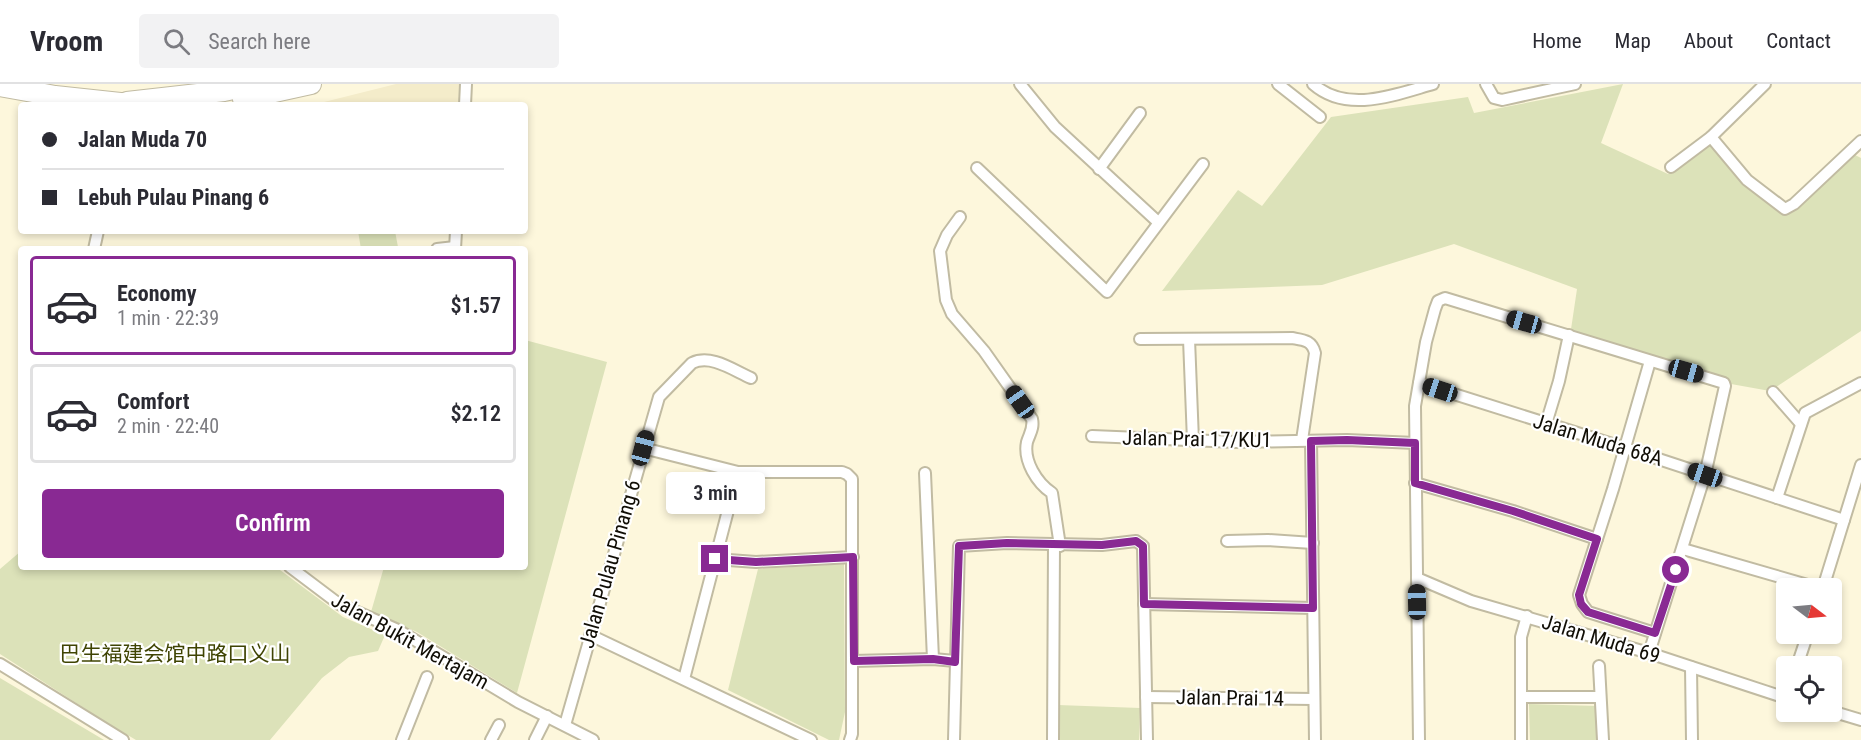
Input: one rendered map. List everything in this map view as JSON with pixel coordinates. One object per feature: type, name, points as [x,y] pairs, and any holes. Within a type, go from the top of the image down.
[{"type":"highway","points":[[140,102],[258,84]]},
{"type":"highway","points":[[218,102],[311,84]]},
{"type":"highway","points":[[0,86],[55,90],[118,102]]},
{"type":"street","points":[[167,97],[203,84]]},
{"type":"street","points":[[465,102],[466,84]]},
{"type":"street","points":[[1020,84],[1055,127],[1158,222]]},
{"type":"street","points":[[1278,84],[1320,117]]},
{"type":"street","points":[[1313,84],[1323,93],[1357,102],[1433,84]]},
{"type":"street","points":[[1486,84],[1494,98],[1502,100],[1575,84]]},
{"type":"street","points":[[1671,167],[1710,137],[1765,84]]},
{"type":"street","points":[[1099,169],[1140,113]]},
{"type":"street","points":[[1710,137],[1747,180],[1782,208],[1788,209],[1861,141]]},
{"type":"street","points":[[977,168],[1107,292],[1203,164]]},
{"type":"street","points":[[960,217],[947,235],[940,251],[946,300],[952,314],[984,351],[1032,419],[1034,426],[1027,442],[1026,453],[1032,471],[1052,493],[1057,545],[1053,740]]},
{"type":"street","points":[[1419,740],[1415,406],[1426,342],[1438,301],[1445,298],[1721,382],[1725,386],[1705,475],[1649,653]]},
{"type":"street","points":[[1546,424],[1559,381],[1569,335]]},
{"type":"street","points":[[1140,339],[1292,338],[1312,345],[1315,352],[1307,441],[1313,543],[1315,740]]},
{"type":"street","points":[[1189,339],[1193,441]]},
{"type":"street","name":"Jalan Pulau Pinang 6","points":[[565,725],[658,397],[692,363],[699,360],[710,360],[751,378]]},
{"type":"street","points":[[1650,361],[1579,595],[1581,604],[1588,612],[1655,633]]},
{"type":"street","name":"Jalan Muda 68A","points":[[1419,383],[1844,520]]},
{"type":"street","points":[[1777,498],[1805,413],[1861,385]]},
{"type":"street","points":[[1773,392],[1801,424]]},
{"type":"street","name":"Jalan Prai 17/KU1","points":[[1092,436],[1193,441],[1347,440],[1415,443]]},
{"type":"street","points":[[643,448],[738,472],[842,472],[852,479],[854,661],[850,740]]},
{"type":"street","points":[[1826,578],[1861,465]]},
{"type":"street","points":[[684,679],[738,472]]},
{"type":"street","points":[[925,473],[933,659]]},
{"type":"street","points":[[1415,483],[1513,511],[1597,539]]},
{"type":"street","points":[[1227,541],[1268,540],[1313,543]]},
{"type":"street","points":[[954,740],[959,546],[1007,543],[1057,545],[1140,542],[1143,546],[1147,740]]},
{"type":"street","points":[[1683,549],[1783,578]]},
{"type":"street","points":[[715,559],[756,562],[853,557]]},
{"type":"street","name":"Jalan Bukit Mertajam","points":[[294,570],[339,604],[398,630],[518,702],[593,740]]},
{"type":"street","name":"Jalan Muda 69","points":[[1417,578],[1471,601],[1649,653],[1776,695]]},
{"type":"street","points":[[1144,604],[1313,608]]},
{"type":"street","points":[[1521,740],[1521,637],[1527,616]]},
{"type":"street","points":[[590,635],[811,740]]},
{"type":"street","points":[[854,661],[933,659],[955,662]]},
{"type":"street","points":[[0,664],[123,740]]},
{"type":"street","points":[[1599,666],[1603,740]]},
{"type":"street","points":[[1691,667],[1692,740]]},
{"type":"street","points":[[402,740],[427,677]]},
{"type":"street","name":"Jalan Prai 14","points":[[1146,697],[1314,699]]},
{"type":"street","points":[[1522,697],[1600,697]]},
{"type":"street","points":[[1842,714],[1861,720]]},
{"type":"street","points":[[535,740],[547,716]]},
{"type":"street","points":[[491,740],[499,725]]},
{"type":"shaded area","points":[[396,84],[462,84],[461,102],[324,102]]},
{"type":"green space","points":[[1623,84],[1601,143],[1668,174],[1709,142],[1781,209],[1853,154],[1861,158],[1861,331],[1770,391],[1731,384],[1570,336],[1577,289],[1454,244],[1322,285],[1162,291],[1238,190],[1262,206],[1331,117],[1468,97],[1474,113]]},
{"type":"green space","points":[[358,234],[396,234],[398,246],[360,246]]},
{"type":"green space","points":[[528,341],[607,362],[517,693],[417,632],[371,612],[383,570],[528,570]]},
{"type":"green space","name":"巴生福建会馆中路口义山","points":[[18,554],[18,570],[280,570],[343,617],[385,635],[378,651],[349,657],[322,678],[270,740],[136,740],[0,654],[0,569]]},
{"type":"green space","points":[[844,564],[845,712],[839,740],[829,740],[728,690],[758,569]]},
{"type":"green space","points":[[0,678],[104,740],[0,740]]},
{"type":"green space","points":[[1529,704],[1596,706],[1598,740],[1530,740]]},
{"type":"green space","points":[[1058,705],[1140,708],[1139,740],[1058,740]]},
{"type":"route","points":[[715,559],[756,562],[853,557],[854,661],[933,659],[955,662],[959,546],[1007,543],[1060,546],[1102,545],[1136,541],[1143,546],[1144,604],[1313,608],[1311,441],[1347,440],[1415,443],[1415,483],[1513,511],[1597,539],[1579,595],[1581,604],[1588,612],[1655,633],[1676,570]]}]
